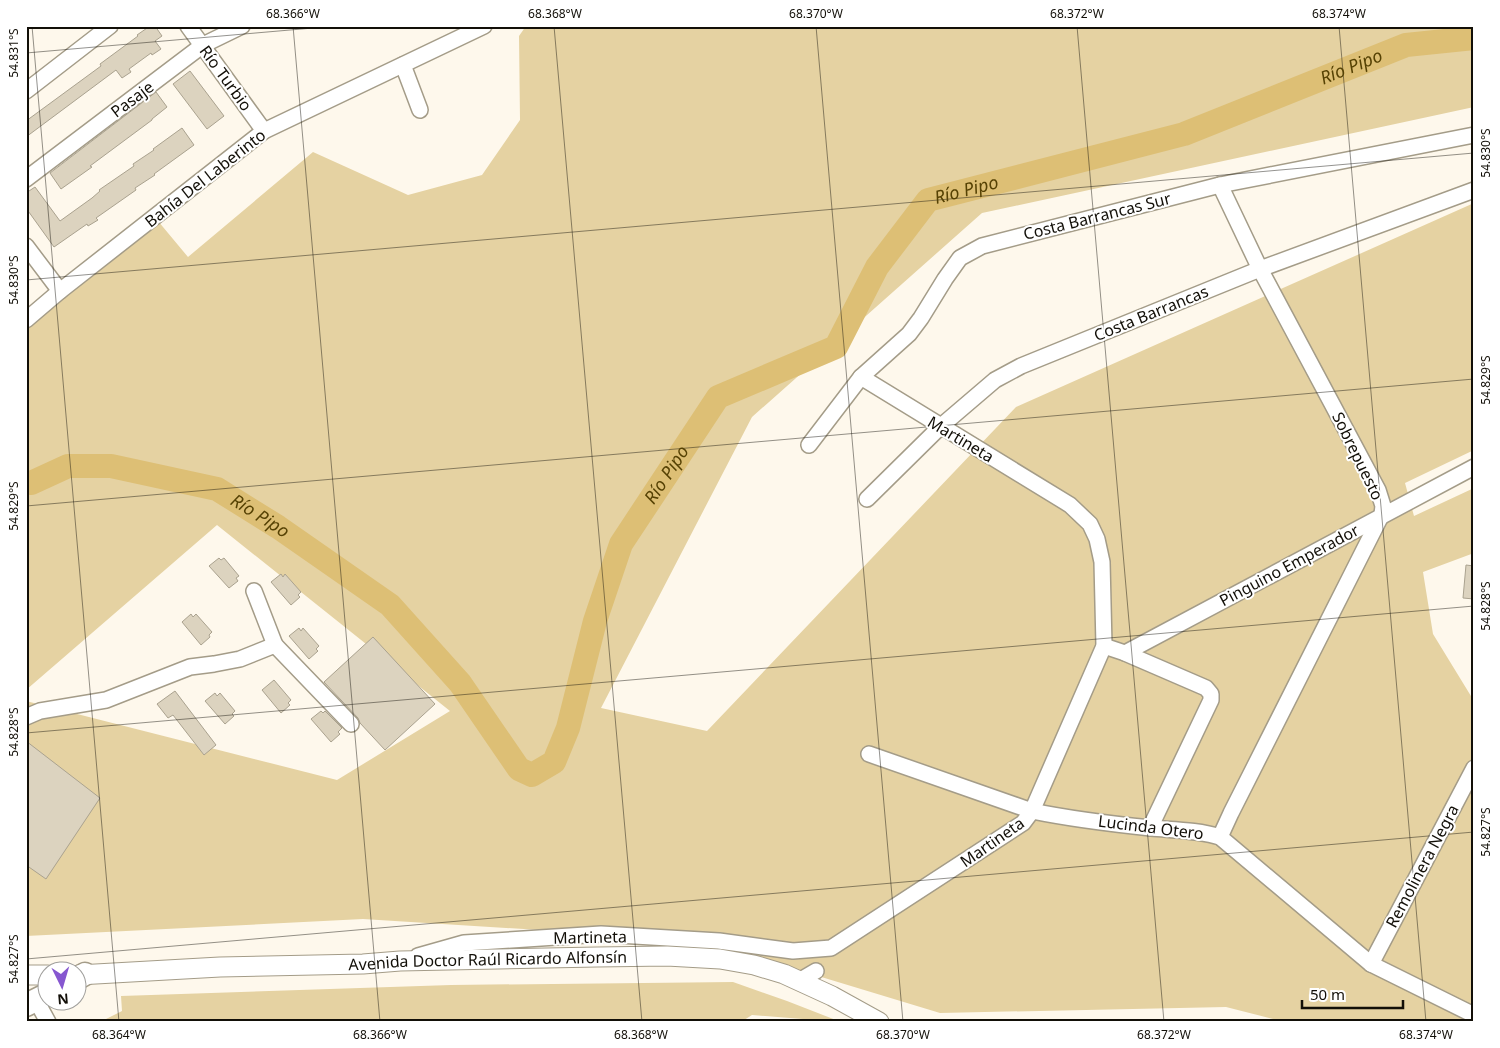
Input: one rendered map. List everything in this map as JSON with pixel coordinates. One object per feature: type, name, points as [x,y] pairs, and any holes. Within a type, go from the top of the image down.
[{"type":"main road","name":"Avenida Doctor Raúl Ricardo Alfonsín","points":[[88,975],[220,967],[363,964],[400,961],[597,956],[711,958],[754,965],[784,974],[832,996],[878,1022]]},
{"type":"street","points":[[26,91],[110,26]]},
{"type":"street","name":"Río Turbio","points":[[188,26],[264,131]]},
{"type":"street","name":"Pasaje","points":[[26,179],[203,45],[242,26]]},
{"type":"street","name":"Bahía Del Laberinto","points":[[26,320],[60,291],[264,131],[484,26]]},
{"type":"street","points":[[403,65],[420,110]]},
{"type":"street","name":"Costa Barrancas Sur","points":[[809,445],[861,377],[909,334],[960,258],[982,246],[1220,185],[1474,135]]},
{"type":"street","name":"Sobrepuesto","points":[[1220,185],[1260,269],[1378,490],[1383,506],[1382,514],[1220,837]]},
{"type":"street","name":"Costa Barrancas","points":[[867,499],[940,427],[995,380],[1020,366],[1260,269],[1474,190]]},
{"type":"street","points":[[26,246],[60,291]]},
{"type":"street","name":"Martineta","points":[[400,961],[464,943],[601,934],[719,941],[793,951],[831,948],[1023,824],[1032,811],[1104,646],[1102,562],[1097,539],[1090,524],[1070,505],[861,377]]},
{"type":"street","name":"Pinguino Emperador","points":[[1125,653],[1474,466]]},
{"type":"street","points":[[254,591],[274,645],[351,724]]},
{"type":"street","points":[[26,717],[40,711],[106,700],[190,668],[240,659],[274,645]]},
{"type":"street","points":[[1104,646],[1125,653],[1206,688],[1211,694],[1212,700],[1150,828]]},
{"type":"street","name":"Lucinda Otero","points":[[869,754],[1032,811],[1150,828],[1206,833],[1220,837],[1371,964],[1474,1016]]},
{"type":"street","name":"Remolinera Negra","points":[[1371,964],[1474,768]]},
{"type":"street","points":[[799,981],[816,971]]},
{"type":"street","points":[[37,1000],[48,1022]]},
{"type":"shaded area","points":[[526,26],[1474,26],[1474,107],[982,213],[752,417],[601,708],[707,731],[1016,407],[1474,203],[1474,450],[1405,483],[1414,516],[1474,488],[1474,553],[1423,572],[1433,634],[1474,701],[1474,1014],[1464,1022],[1285,1022],[1226,1007],[940,1013],[699,940],[363,919],[26,936],[26,701],[337,780],[450,711],[217,525],[26,690],[26,327],[158,221],[188,257],[313,152],[408,195],[482,175],[520,120],[519,36]]},
{"type":"shaded area","points":[[733,982],[841,1022],[752,1015],[741,1022],[100,1022],[122,1011],[121,996],[451,985]]},
{"type":"building","points":[[150,26],[155,26],[162,36],[155,41],[161,49],[152,55],[151,53],[129,69],[131,72],[122,78],[116,70],[26,137],[26,121],[101,66],[100,64]]},
{"type":"building","points":[[190,71],[224,116],[207,129],[173,84]]},
{"type":"building","points":[[156,92],[167,107],[90,166],[92,167],[61,189],[50,173]]},
{"type":"building","points":[[182,128],[194,145],[96,218],[98,220],[88,226],[87,224],[54,247],[26,208],[26,193],[35,187],[60,221]]},
{"type":"building","points":[[219,558],[221,560],[224,558],[239,576],[236,578],[238,581],[229,588],[209,566]]},
{"type":"building","points":[[1466,565],[1474,566],[1474,599],[1463,598]]},
{"type":"building","points":[[281,574],[283,577],[285,574],[301,592],[298,595],[300,597],[291,605],[271,582]]},
{"type":"building","points":[[191,614],[193,617],[196,614],[212,632],[209,635],[210,637],[201,645],[182,622]]},
{"type":"building","points":[[299,628],[301,631],[303,628],[319,646],[316,649],[318,651],[309,659],[289,636]]},
{"type":"building","points":[[373,637],[435,704],[385,750],[324,682]]},
{"type":"building","points":[[274,680],[291,700],[288,703],[290,705],[281,713],[262,690]]},
{"type":"building","points":[[175,691],[216,745],[204,755],[173,715],[168,718],[157,704]]},
{"type":"building","points":[[215,693],[217,696],[220,693],[235,711],[232,714],[234,716],[225,724],[205,701]]},
{"type":"building","points":[[321,711],[323,713],[325,711],[342,728],[338,732],[340,734],[331,742],[311,719]]},
{"type":"building","points":[[26,741],[100,798],[46,879],[26,865]]},
{"type":"waterway","name":"Río Pipo","points":[[26,482],[31,483],[68,466],[111,466],[217,489],[278,527],[390,605],[460,683],[519,769],[532,775],[554,762],[568,728],[595,621],[621,544],[718,397],[836,347],[877,267],[928,200],[1184,134],[1406,45],[1474,38]]}]
